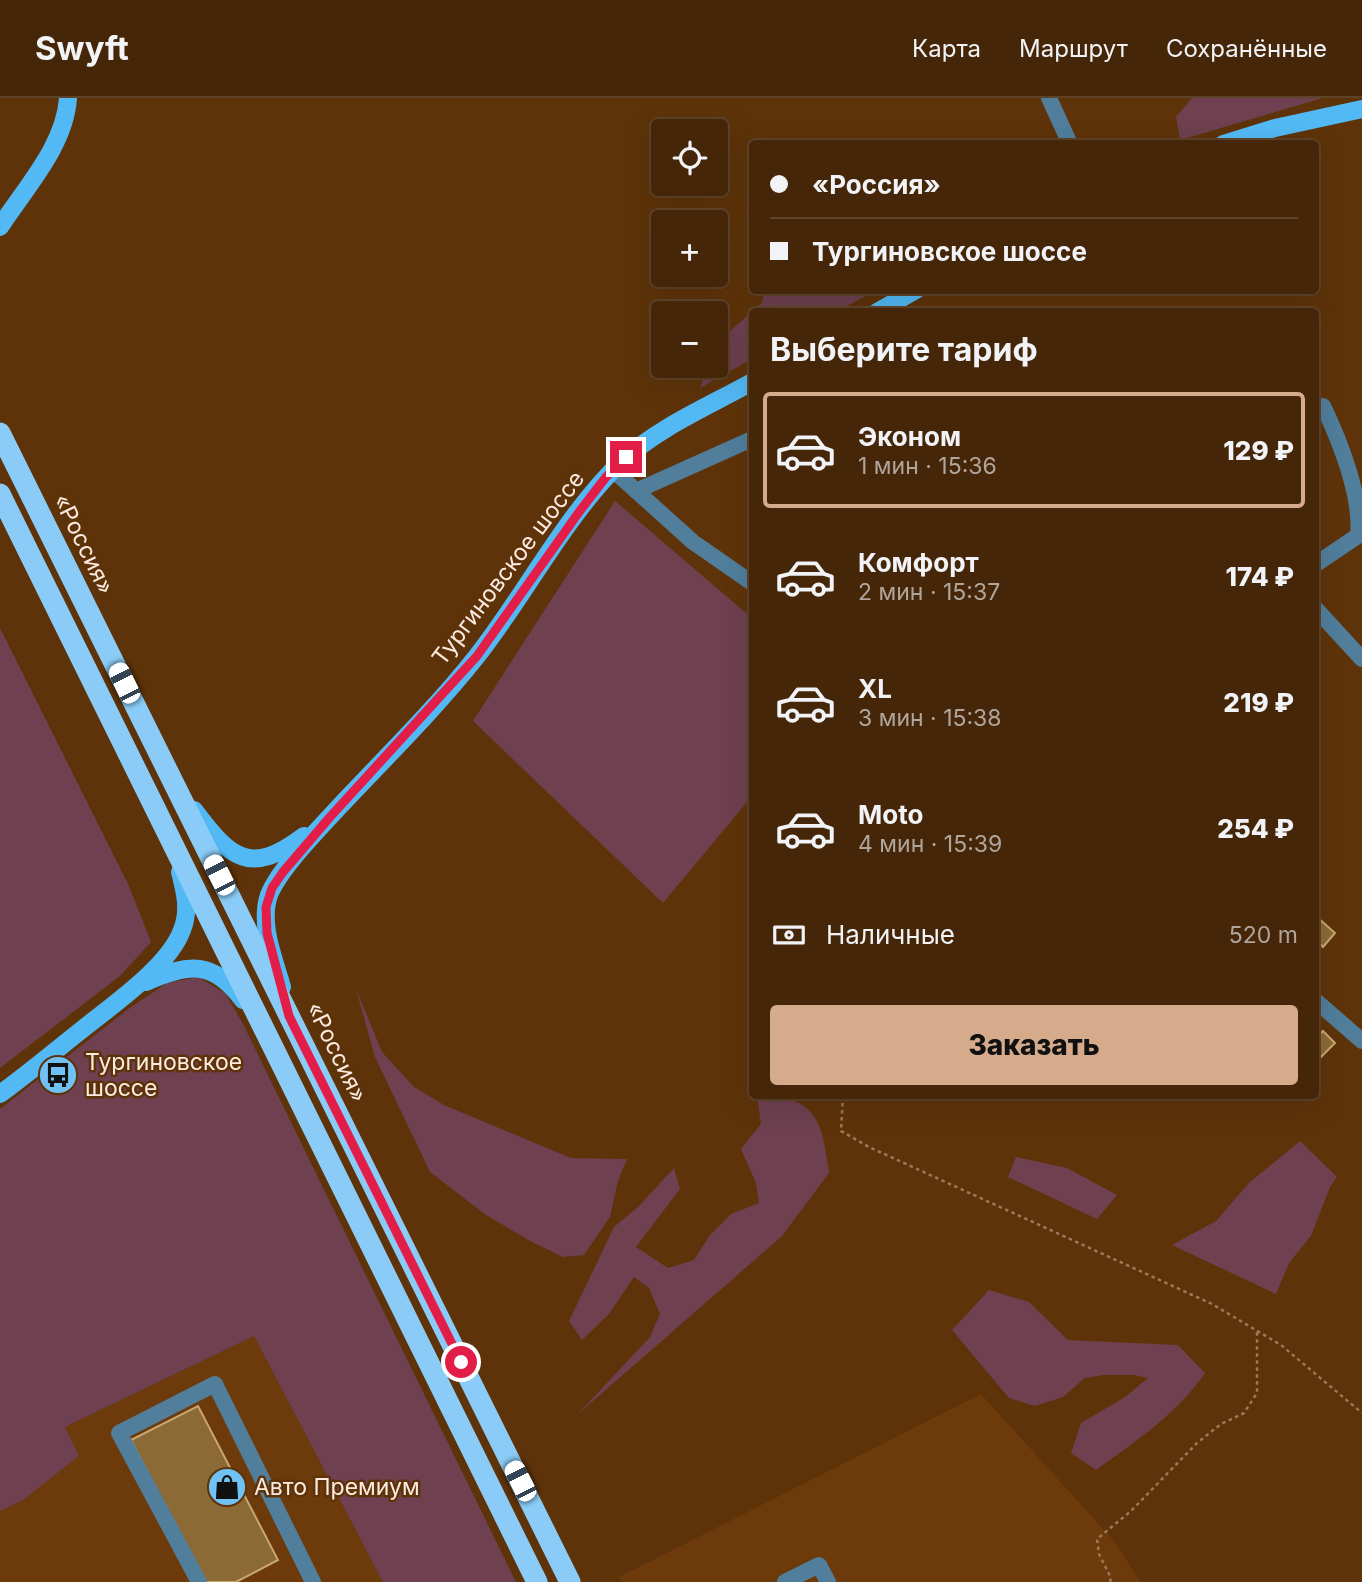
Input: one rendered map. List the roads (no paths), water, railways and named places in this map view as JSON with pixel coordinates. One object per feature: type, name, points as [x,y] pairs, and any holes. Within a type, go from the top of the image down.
[{"type":"highway","name":"«Россия»","points":[[0,433],[570,1582]]},
{"type":"highway","points":[[0,494],[537,1582]]},
{"type":"main road","points":[[0,227],[56,141],[64,122],[68,98]]},
{"type":"main road","points":[[1236,140],[1275,128],[1362,109]]},
{"type":"main road","points":[[884,308],[909,294]]},
{"type":"main road","name":"Тургиновское шоссе","points":[[289,1016],[267,933],[266,907],[275,882],[330,817],[477,656],[579,512],[613,470],[648,440],[749,384]]},
{"type":"main road","name":"Тургиновское шоссе","points":[[172,781],[218,843],[245,856],[265,857],[284,852],[330,817]]},
{"type":"main road","points":[[0,1094],[136,986],[172,949],[185,923],[186,895],[174,845]]},
{"type":"main road","points":[[136,986],[179,969],[197,968],[210,971],[231,984],[264,1028]]},
{"type":"street","points":[[1049,98],[1068,140]]},
{"type":"street","points":[[1319,562],[1360,534],[1361,515],[1342,446],[1323,406]]},
{"type":"street","points":[[636,491],[749,440]]},
{"type":"street","points":[[613,470],[693,542],[749,581]]},
{"type":"street","points":[[1319,612],[1362,659]]},
{"type":"street","points":[[1319,1004],[1362,1041]]},
{"type":"street","points":[[199,1582],[119,1433],[215,1384],[313,1582]]},
{"type":"street","points":[[785,1582],[819,1565],[828,1582]]},
{"type":"place","name":"Тургиновское шоссе","points":[[58,1075]]},
{"type":"place","name":"Авто Премиум","points":[[227,1487]]}]
